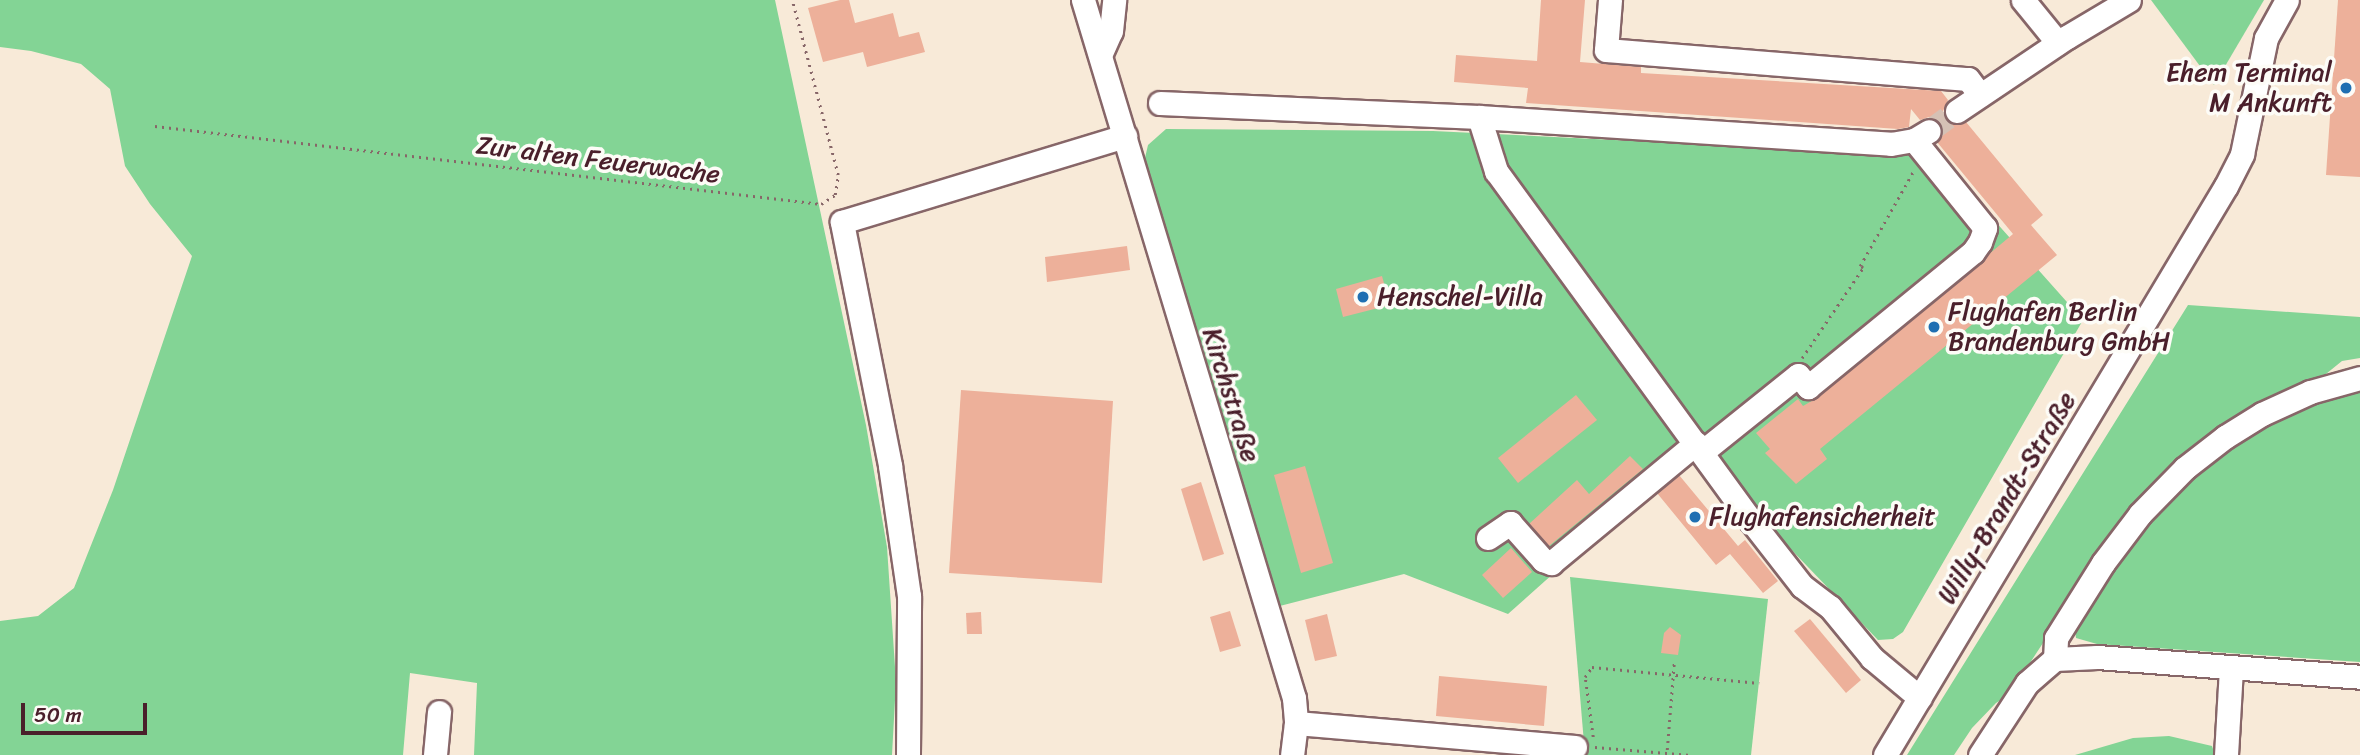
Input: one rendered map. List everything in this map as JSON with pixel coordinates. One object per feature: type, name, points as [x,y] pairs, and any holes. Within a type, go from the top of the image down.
[{"type":"street","name":"Kirchstraße","points":[[1083,0],[1101,53],[1114,111],[1125,136],[1143,205],[1294,698],[1296,723],[1292,755]]},
{"type":"street","points":[[1101,53],[1111,31],[1114,0]]},
{"type":"street","points":[[1610,0],[1606,50],[1968,79],[1980,95]]},
{"type":"street","points":[[2023,0],[2058,43]]},
{"type":"street","points":[[1957,111],[2058,43],[2129,0]]},
{"type":"street","name":"Willy-Brandt-Straße","points":[[1885,755],[2226,186],[2242,155],[2266,38],[2287,0]]},
{"type":"street","points":[[1160,103],[1479,117],[1891,145],[1922,141],[1984,228],[1980,242],[1973,252],[1808,387],[1798,375],[1699,447],[1551,563],[1543,560],[1510,523],[1488,538]]},
{"type":"street","points":[[1479,117],[1496,171],[1802,586],[1830,607],[1872,658],[1920,698]]},
{"type":"street","points":[[908,755],[909,596],[890,465],[842,222],[1125,136]]},
{"type":"street","points":[[2055,659],[2056,638],[2103,563],[2140,514],[2185,468],[2262,414],[2310,392],[2360,378]]},
{"type":"street","points":[[1985,753],[2027,683],[2055,659],[2097,657],[2360,677]]},
{"type":"street","points":[[2226,755],[2231,668]]},
{"type":"street","points":[[435,755],[439,712]]},
{"type":"street","points":[[1296,723],[1585,747]]},
{"type":"path","name":"Zur alten Feuerwache","points":[[155,126],[821,204],[835,195],[838,175],[792,0]]},
{"type":"path","points":[[1798,375],[1797,366],[1863,268],[1860,266],[1922,141]]},
{"type":"path","points":[[1667,752],[1674,663]]},
{"type":"path","points":[[1691,755],[1585,747],[1585,677],[1591,667],[1759,683]]},
{"type":"green space","points":[[0,0],[775,0],[866,425],[887,547],[896,682],[892,755],[474,755],[477,683],[410,673],[403,755],[0,755],[0,621],[38,616],[74,588],[113,490],[192,256],[150,204],[125,166],[110,89],[81,64],[31,51],[0,47]]},
{"type":"green space","points":[[2151,0],[2264,0],[2214,85]]},
{"type":"green space","points":[[1166,129],[1433,131],[1937,156],[2083,320],[1903,632],[1893,639],[1878,640],[1694,448],[1508,614],[1404,574],[1272,608],[1141,175],[1148,145]]},
{"type":"green space","points":[[2188,305],[2360,317],[2360,358],[2342,361],[2316,382],[2249,413],[2077,591],[2009,695],[1996,703],[1972,728],[1954,755],[1907,755]]},
{"type":"green space","points":[[2360,386],[2360,662],[2097,644],[2076,638],[2074,622],[2154,509],[2203,462],[2263,421],[2327,394]]},
{"type":"green space","points":[[1570,577],[1768,599],[1751,755],[1585,755]]},
{"type":"green space","points":[[2169,736],[2212,746],[2215,755],[2075,755],[2133,738]]},
{"type":"building","points":[[849,0],[855,23],[893,13],[899,37],[919,32],[925,52],[867,67],[863,52],[823,62],[808,8]]},
{"type":"building","points":[[1541,0],[1585,0],[1580,62],[1641,67],[1641,73],[1941,91],[1948,100],[1943,111],[1946,119],[1957,125],[1966,122],[2043,215],[2031,225],[2057,255],[1820,449],[1827,459],[1796,484],[1765,453],[1770,449],[1756,433],[1798,399],[1803,406],[1817,398],[2013,234],[1937,142],[1943,131],[1941,123],[1929,117],[1920,120],[1911,109],[1909,127],[1898,129],[1526,103],[1528,88],[1454,82],[1456,55],[1537,61]]},
{"type":"building","name":"Ehem Terminal M Ankunft","points":[[2338,0],[2360,0],[2360,177],[2326,175]]},
{"type":"building","points":[[1127,246],[1130,270],[1047,282],[1045,257]]},
{"type":"building","name":"Henschel-Villa","points":[[1382,276],[1390,305],[1343,317],[1336,289]]},
{"type":"building","points":[[961,390],[1113,401],[1102,583],[949,573]]},
{"type":"building","points":[[1576,395],[1597,420],[1518,483],[1498,458]]},
{"type":"building","points":[[1630,456],[1643,469],[1549,546],[1529,524],[1577,480],[1589,494]]},
{"type":"building","points":[[1305,466],[1333,563],[1301,573],[1274,475]]},
{"type":"building","name":"Flughafensicherheit","points":[[1679,475],[1738,546],[1745,540],[1778,581],[1763,593],[1730,554],[1716,565],[1657,493]]},
{"type":"building","points":[[1201,482],[1224,554],[1203,561],[1181,489]]},
{"type":"building","points":[[1511,548],[1532,572],[1503,598],[1482,575]]},
{"type":"building","points":[[1230,611],[1241,646],[1220,652],[1210,617]]},
{"type":"building","points":[[981,612],[982,634],[967,634],[966,613]]},
{"type":"building","points":[[1327,614],[1337,656],[1315,661],[1305,620]]},
{"type":"building","points":[[1810,619],[1861,680],[1846,693],[1794,631]]},
{"type":"building","points":[[1670,627],[1681,635],[1678,655],[1661,653],[1664,633]]},
{"type":"building","points":[[1439,676],[1547,686],[1544,726],[1436,716]]},
{"type":"tunnel","points":[[1929,131],[1957,111]]},
{"type":"place","name":"Ehem Terminal M Ankunft","points":[[2346,88]]},
{"type":"place","name":"Henschel-Villa","points":[[1363,297]]},
{"type":"place","name":"Flughafen Berlin Brandenburg GmbH","points":[[1934,327]]},
{"type":"place","name":"Flughafensicherheit","points":[[1695,517]]}]
